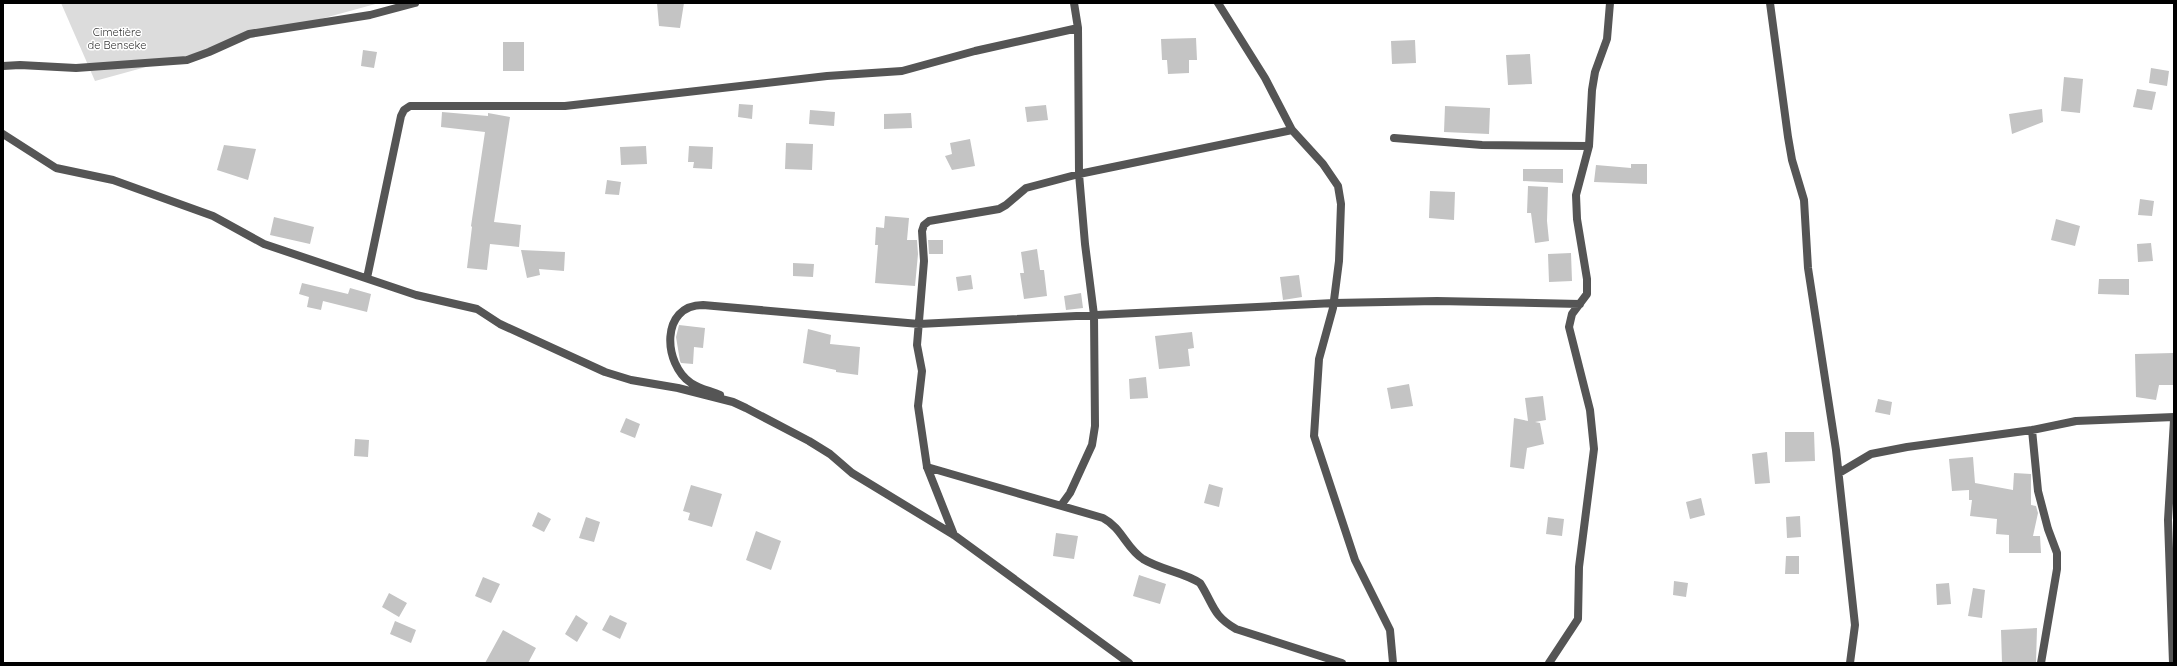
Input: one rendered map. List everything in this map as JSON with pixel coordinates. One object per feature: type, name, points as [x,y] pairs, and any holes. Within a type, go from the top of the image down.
[{"type":"street","points":[[3,66],[20,65],[76,68],[187,60],[249,34],[370,15],[414,3]]},
{"type":"street","points":[[1062,504],[1070,493],[1094,436],[1094,315],[1085,244],[1079,174],[1078,28],[1074,3]]},
{"type":"street","points":[[1218,3],[1265,78],[1292,130],[1323,164],[1338,186],[1341,204],[1339,261],[1334,303],[1319,359],[1315,443],[1355,560],[1388,625],[1393,663]]},
{"type":"street","points":[[1549,663],[1578,619],[1580,567],[1594,449],[1590,410],[1571,343],[1569,327],[1572,314],[1587,294],[1587,279],[1577,219],[1576,195],[1589,146],[1592,90],[1595,72],[1607,39],[1610,3]]},
{"type":"street","points":[[1770,3],[1788,138],[1792,160],[1804,200],[1808,268],[1839,473],[1855,625],[1850,663]]},
{"type":"street","points":[[367,278],[401,116],[404,110],[410,106],[565,106],[827,76],[902,70],[975,51],[1078,28]]},
{"type":"street","points":[[954,535],[927,467],[918,406],[922,363],[917,345],[924,261],[922,231],[924,225],[929,221],[999,209],[1026,188],[1079,174],[1292,130]]},
{"type":"street","points":[[3,134],[56,168],[113,180],[213,216],[264,244],[416,295],[477,309],[500,324],[605,372],[631,380],[678,388],[733,402]]},
{"type":"street","points":[[1394,138],[1482,145],[1589,146]]},
{"type":"street","points":[[1129,663],[954,535],[852,473],[830,454],[809,441],[733,402],[692,384],[677,366],[672,355],[670,334],[678,315],[684,309],[694,305],[703,305],[919,324],[1334,303],[1436,302],[1580,304]]},
{"type":"street","points":[[1839,473],[1871,454],[1947,441],[2032,430],[2076,421],[2174,417]]},
{"type":"street","points":[[2173,663],[2168,520],[2174,420]]},
{"type":"street","points":[[2032,430],[2038,491],[2048,529],[2057,553],[2057,570],[2041,663]]},
{"type":"street","points":[[927,467],[1062,504],[1114,523],[1133,550],[1143,559],[1178,575],[1192,578],[1200,583],[1215,612],[1222,621],[1236,629],[1342,663]]},
{"type":"green space","name":"Cimetière de Benseke","points":[[61,3],[379,3],[95,81]]},
{"type":"building","points":[[657,3],[684,3],[680,28],[659,26]]},
{"type":"building","points":[[1196,38],[1197,60],[1189,60],[1189,73],[1168,74],[1167,60],[1162,60],[1161,39]]},
{"type":"building","points":[[1415,40],[1416,63],[1392,64],[1391,41]]},
{"type":"building","points":[[503,42],[524,42],[524,71],[503,71]]},
{"type":"building","points":[[363,50],[377,52],[374,68],[361,66]]},
{"type":"building","points":[[1530,54],[1532,84],[1508,85],[1506,55]]},
{"type":"building","points":[[2151,68],[2169,71],[2167,86],[2149,83]]},
{"type":"building","points":[[2064,77],[2083,79],[2080,113],[2061,111]]},
{"type":"building","points":[[2137,89],[2156,92],[2152,110],[2133,107]]},
{"type":"building","points":[[739,104],[753,105],[752,119],[738,117]]},
{"type":"building","points":[[1046,105],[1048,120],[1027,122],[1025,107]]},
{"type":"building","points":[[1445,106],[1490,108],[1489,134],[1444,132]]},
{"type":"building","points":[[2042,109],[2043,122],[2012,134],[2009,114]]},
{"type":"building","points":[[810,110],[835,112],[834,126],[809,124]]},
{"type":"building","points":[[442,112],[488,116],[488,113],[510,117],[494,222],[521,225],[519,247],[490,244],[487,270],[467,268],[471,226],[485,132],[441,127]]},
{"type":"building","points":[[911,113],[912,128],[884,129],[884,114]]},
{"type":"building","points":[[970,139],[975,166],[952,170],[945,156],[952,154],[950,143]]},
{"type":"building","points":[[786,143],[813,144],[812,170],[785,169]]},
{"type":"building","points":[[224,145],[256,149],[248,180],[217,170]]},
{"type":"building","points":[[646,146],[647,164],[621,165],[620,147]]},
{"type":"building","points":[[689,146],[713,147],[712,169],[693,168],[694,162],[688,162]]},
{"type":"building","points":[[1631,164],[1647,164],[1647,184],[1594,182],[1596,165],[1631,168]]},
{"type":"building","points":[[1523,169],[1563,169],[1563,183],[1523,181]]},
{"type":"building","points":[[607,180],[621,182],[619,195],[605,194]]},
{"type":"building","points":[[1528,186],[1548,187],[1547,221],[1549,241],[1535,243],[1531,213],[1527,213]]},
{"type":"building","points":[[1430,191],[1455,192],[1454,220],[1429,218]]},
{"type":"building","points":[[2140,199],[2154,201],[2152,216],[2138,215]]},
{"type":"building","points":[[885,216],[909,218],[907,240],[917,240],[918,254],[915,286],[875,283],[878,245],[875,245],[876,227],[884,228]]},
{"type":"building","points":[[274,217],[314,227],[310,244],[270,235]]},
{"type":"building","points":[[2056,219],[2080,226],[2075,246],[2051,240]]},
{"type":"building","points":[[928,240],[943,240],[943,254],[929,254]]},
{"type":"building","points":[[2151,243],[2153,261],[2138,262],[2137,244]]},
{"type":"building","points":[[1037,249],[1040,270],[1044,270],[1047,296],[1024,299],[1020,273],[1024,273],[1021,252]]},
{"type":"building","points":[[521,250],[565,252],[564,271],[539,269],[540,275],[527,278]]},
{"type":"building","points":[[1571,253],[1572,281],[1549,282],[1548,254]]},
{"type":"building","points":[[793,263],[814,264],[813,277],[793,276]]},
{"type":"building","points":[[971,275],[973,289],[958,291],[956,277]]},
{"type":"building","points":[[1299,275],[1302,297],[1283,300],[1280,277]]},
{"type":"building","points":[[2099,279],[2129,279],[2129,295],[2098,294]]},
{"type":"building","points":[[302,283],[348,294],[350,288],[371,294],[367,312],[323,301],[321,310],[307,307],[309,297],[299,294]]},
{"type":"building","points":[[1081,293],[1083,308],[1066,310],[1064,296]]},
{"type":"building","points":[[679,325],[705,328],[703,348],[694,347],[693,364],[681,363],[680,361],[676,337]]},
{"type":"building","points":[[808,329],[831,335],[830,344],[860,347],[858,375],[836,372],[836,370],[803,363]]},
{"type":"building","points":[[1192,332],[1194,348],[1188,349],[1190,366],[1159,369],[1155,336]]},
{"type":"building","points":[[2173,353],[2174,385],[2159,385],[2156,400],[2136,397],[2135,354]]},
{"type":"building","points":[[1146,377],[1148,398],[1130,399],[1129,379]]},
{"type":"building","points":[[1409,384],[1413,406],[1391,409],[1387,388]]},
{"type":"building","points":[[1543,396],[1546,420],[1535,422],[1540,423],[1544,444],[1527,448],[1524,469],[1510,467],[1514,418],[1528,421],[1525,398]]},
{"type":"building","points":[[1878,399],[1892,402],[1890,415],[1875,412]]},
{"type":"building","points":[[626,418],[640,424],[635,438],[620,432]]},
{"type":"building","points":[[1785,432],[1814,432],[1815,461],[1785,462]]},
{"type":"building","points":[[355,439],[369,440],[368,457],[354,456]]},
{"type":"building","points":[[1767,452],[1770,483],[1755,484],[1752,454]]},
{"type":"building","points":[[1973,457],[1975,483],[2013,490],[2014,473],[2031,474],[2031,505],[2036,506],[2038,513],[2033,536],[2040,536],[2041,553],[2009,553],[2009,535],[1996,534],[1997,519],[1970,516],[1972,500],[1969,500],[1969,490],[1952,491],[1949,459]]},
{"type":"building","points":[[1209,484],[1223,488],[1219,507],[1204,503]]},
{"type":"building","points":[[691,485],[722,494],[712,527],[688,520],[690,513],[683,511]]},
{"type":"building","points":[[1701,498],[1705,515],[1690,519],[1686,502]]},
{"type":"building","points":[[538,512],[551,519],[544,532],[532,526]]},
{"type":"building","points":[[1800,516],[1801,537],[1787,538],[1786,517]]},
{"type":"building","points":[[586,517],[600,522],[594,542],[579,538]]},
{"type":"building","points":[[1548,517],[1564,519],[1562,536],[1546,534]]},
{"type":"building","points":[[756,531],[781,541],[771,570],[746,560]]},
{"type":"building","points":[[1056,533],[1078,536],[1074,559],[1053,556]]},
{"type":"building","points":[[1786,556],[1799,556],[1799,574],[1785,574]]},
{"type":"building","points":[[1139,575],[1166,584],[1160,604],[1133,596]]},
{"type":"building","points":[[483,577],[500,584],[491,603],[475,596]]},
{"type":"building","points":[[1674,581],[1688,583],[1686,597],[1673,595]]},
{"type":"building","points":[[1949,583],[1951,604],[1937,605],[1936,584]]},
{"type":"building","points":[[1973,588],[1985,590],[1982,618],[1968,616]]},
{"type":"building","points":[[389,593],[407,603],[399,617],[382,607]]},
{"type":"building","points":[[576,615],[588,623],[577,642],[565,634]]},
{"type":"building","points":[[610,615],[627,623],[620,639],[602,630]]},
{"type":"building","points":[[395,621],[416,630],[411,643],[390,634]]},
{"type":"building","points":[[2037,628],[2036,663],[2002,663],[2001,630]]},
{"type":"building","points":[[503,630],[536,648],[528,663],[485,663]]}]
